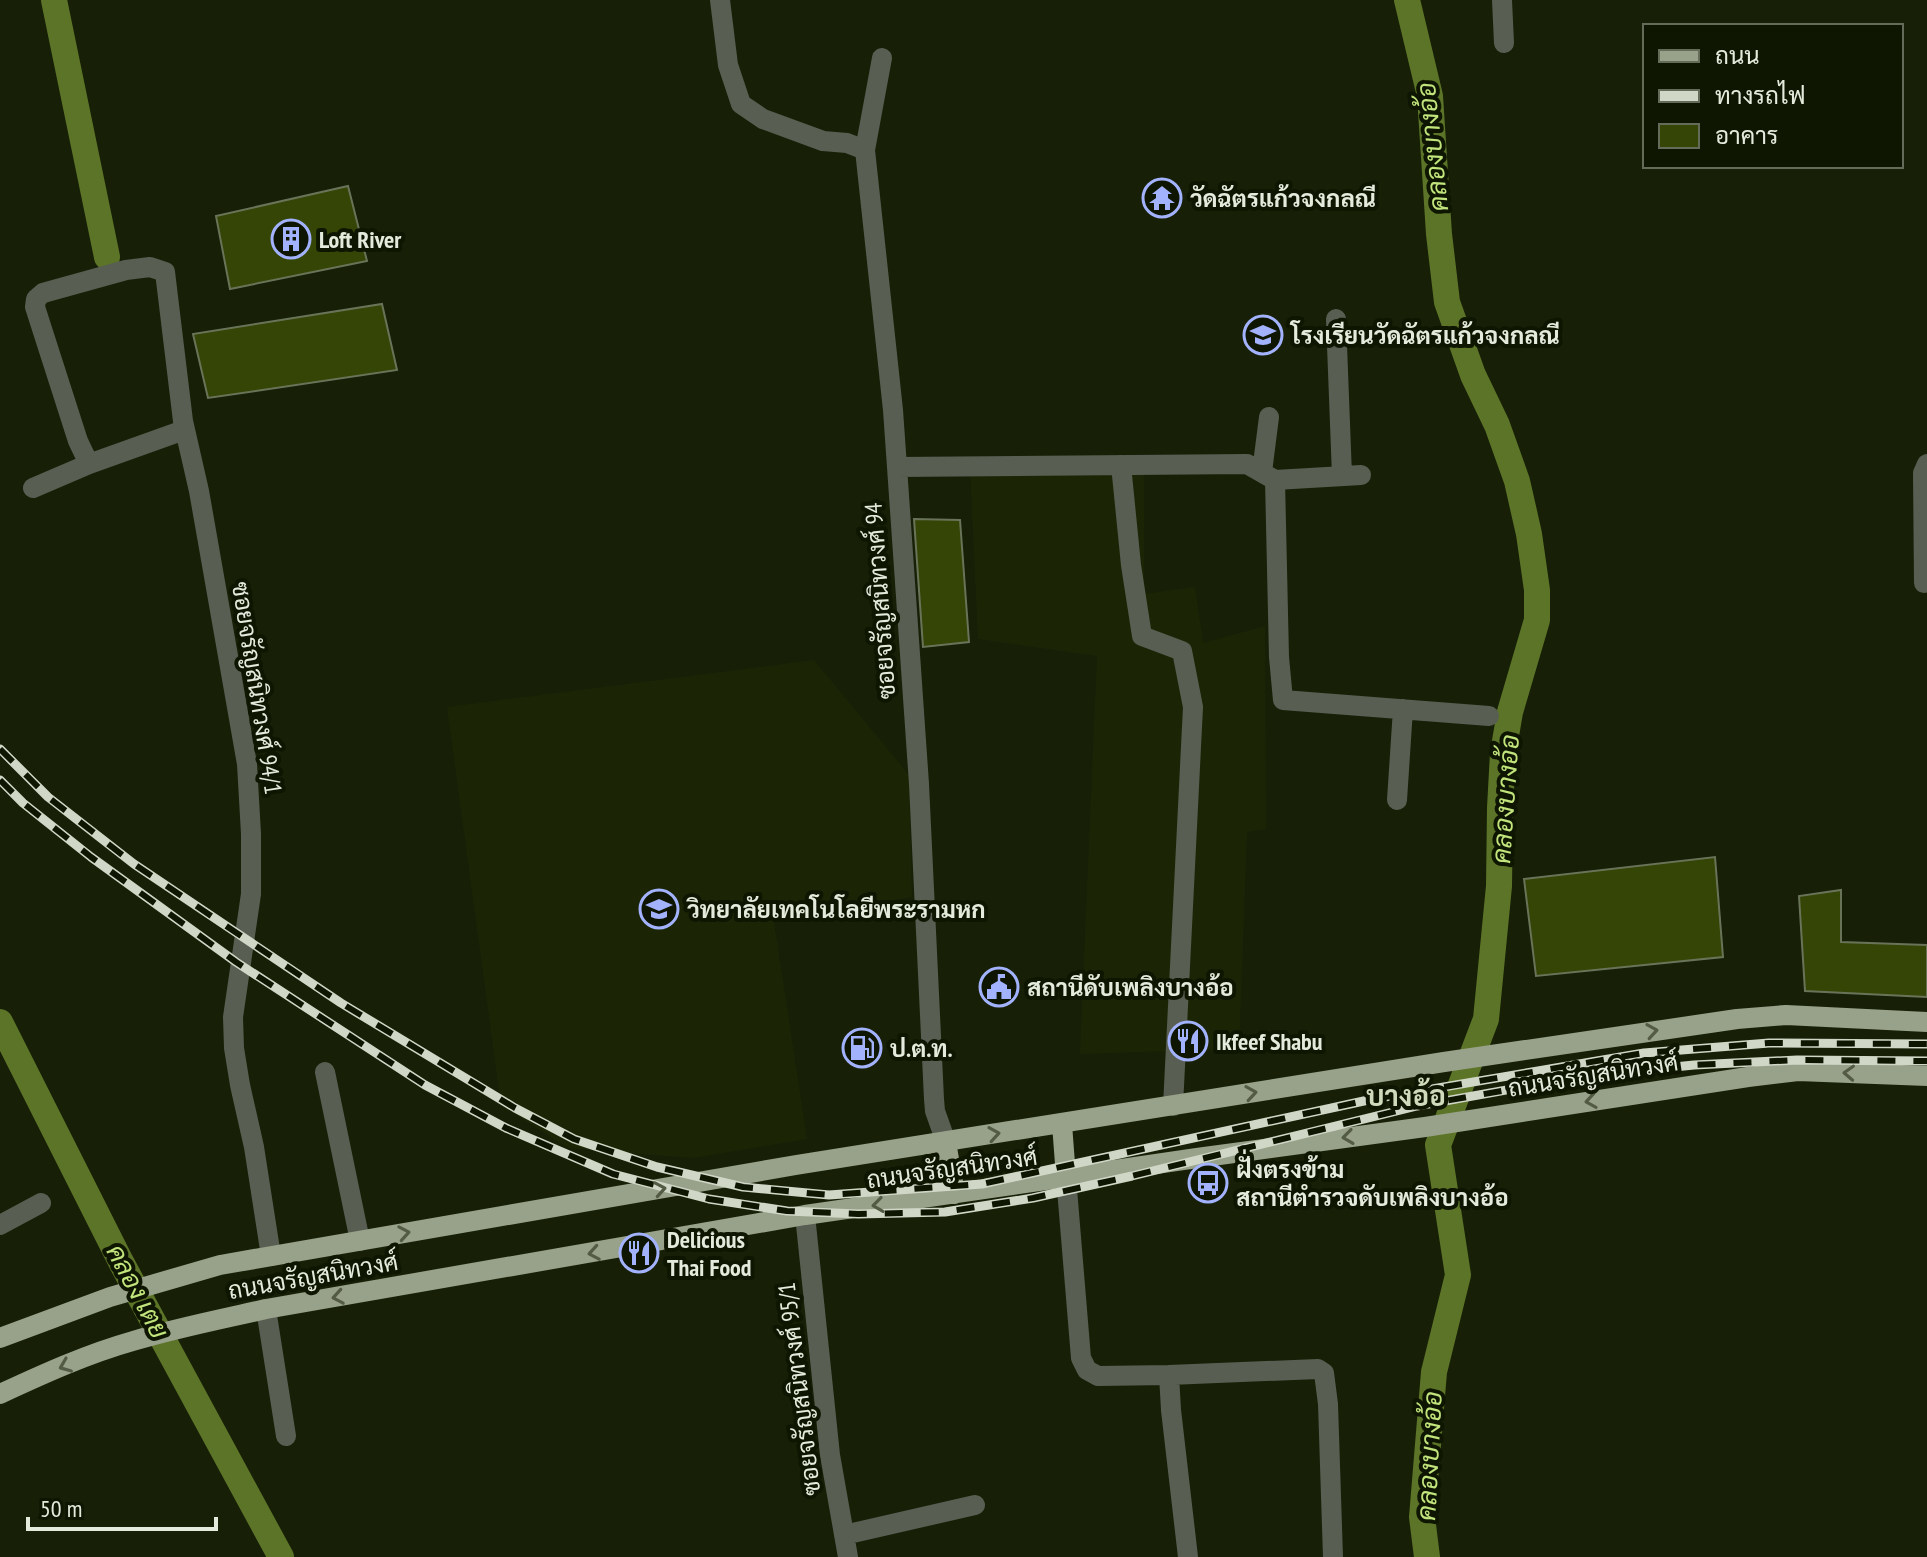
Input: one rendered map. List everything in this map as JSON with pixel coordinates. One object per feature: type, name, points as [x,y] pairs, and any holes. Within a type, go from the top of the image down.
[{"type":"main road","name":"ถนนจรัญสนิทวงศ์","points":[[0,1338],[110,1297],[220,1265],[822,1161],[1444,1062],[1749,1018],[1786,1015],[1927,1022]]},
{"type":"main road","name":"ถนนจรัญสนิทวงศ์","points":[[0,1394],[131,1341],[183,1327],[266,1309],[805,1215],[1798,1071],[1927,1076]]},
{"type":"main road","points":[[1062,1124],[1066,1177]]},
{"type":"main road","points":[[946,1142],[955,1194]]},
{"type":"street","points":[[720,0],[728,65],[741,104],[763,119],[823,141],[847,143],[865,150]]},
{"type":"street","points":[[1502,0],[1504,43]]},
{"type":"street","name":"ซอยจรัญสนิทวงศ์ 94","points":[[882,58],[865,150],[897,467],[919,784],[934,1099],[946,1142]]},
{"type":"street","name":"ซอยจรัญสนิทวงศ์ 94/1","points":[[89,464],[78,441],[35,307],[36,299],[43,293],[126,270],[150,267],[165,272],[184,430],[199,491],[247,764],[251,894],[233,1017],[234,1048],[271,1256]]},
{"type":"street","points":[[897,467],[1247,464],[1269,476],[1352,476],[1336,319]]},
{"type":"street","points":[[1269,417],[1269,476],[1283,700],[1489,716]]},
{"type":"street","points":[[33,488],[184,430]]},
{"type":"street","points":[[1924,583],[1923,473],[1927,464]]},
{"type":"street","points":[[1121,465],[1142,636],[1182,651],[1193,707],[1173,1106]]},
{"type":"street","points":[[1397,800],[1403,709]]},
{"type":"street","points":[[325,1072],[360,1241]]},
{"type":"street","points":[[1066,1177],[1081,1358],[1087,1370],[1098,1376],[1311,1369],[1324,1373],[1328,1404],[1333,1557]]},
{"type":"street","points":[[0,1225],[41,1203]]},
{"type":"street","name":"ซอยจรัญสนิทวงศ์ 95/1","points":[[805,1215],[830,1455],[848,1557]]},
{"type":"street","points":[[266,1309],[286,1436]]},
{"type":"street","points":[[1169,1375],[1188,1557]]},
{"type":"street","points":[[844,1535],[975,1505]]},
{"type":"shaded area","points":[[970,467],[1144,468],[1144,594],[1195,587],[1203,643],[1265,626],[1266,829],[1247,832],[1239,1049],[1080,1054],[1097,656],[978,639]]},
{"type":"shaded area","name":"วิทยาลัยเทคโนโลยีพระรามหก","points":[[814,660],[909,775],[912,897],[774,922],[807,1139],[693,1158],[568,1148],[501,1105],[447,707]]},
{"type":"building","name":"Loft River","points":[[348,186],[367,261],[230,289],[216,216]]},
{"type":"building","points":[[382,304],[397,370],[208,398],[193,334]]},
{"type":"building","points":[[914,519],[960,520],[969,642],[923,647]]},
{"type":"building","points":[[1715,857],[1723,957],[1536,976],[1524,879]]},
{"type":"building","points":[[1841,890],[1841,942],[1927,945],[1927,997],[1805,991],[1799,896]]},
{"type":"waterway","points":[[54,0],[107,257]]},
{"type":"waterway","name":"คลองบางอ้อ","points":[[1407,0],[1430,96],[1447,302],[1517,481],[1537,590],[1537,620],[1510,712],[1503,753],[1499,886],[1486,1019],[1438,1145],[1458,1275],[1434,1372],[1422,1517],[1427,1557]]},
{"type":"waterway","name":"คลอง เตย","points":[[0,1022],[121,1262],[281,1557]]},
{"type":"railway","points":[[0,749],[48,797],[134,864],[341,1003],[515,1108],[574,1139],[657,1167],[743,1187],[829,1195],[982,1184],[1373,1099],[1644,1053],[1769,1043],[1927,1044]]},
{"type":"railway","points":[[0,780],[23,803],[91,857],[236,962],[425,1085],[506,1128],[613,1174],[709,1199],[787,1211],[858,1214],[945,1212],[1033,1198],[1417,1106],[1585,1076],[1694,1065],[1797,1060],[1927,1061]]},
{"type":"place","name":"วัดฉัตรแก้วจงกลณี","points":[[1162,198]]},
{"type":"place","name":"Loft River","points":[[291,239]]},
{"type":"place","name":"โรงเรียนวัดฉัตรแก้วจงกลณี","points":[[1263,335]]},
{"type":"place","name":"วิทยาลัยเทคโนโลยีพระรามหก","points":[[659,909]]},
{"type":"place","name":"สถานีดับเพลิงบางอ้อ","points":[[999,987]]},
{"type":"place","name":"Ikfeef Shabu","points":[[1188,1041]]},
{"type":"place","name":"ป.ต.ท.","points":[[862,1048]]},
{"type":"place","name":"ฝั่งตรงข้าม สถานีตำรวจดับเพลิงบางอ้อ","points":[[1208,1183]]},
{"type":"place","name":"Delicious Thai Food","points":[[639,1253]]},
{"type":"district","name":"บางอ้อ","points":[[1406,1095]]}]
